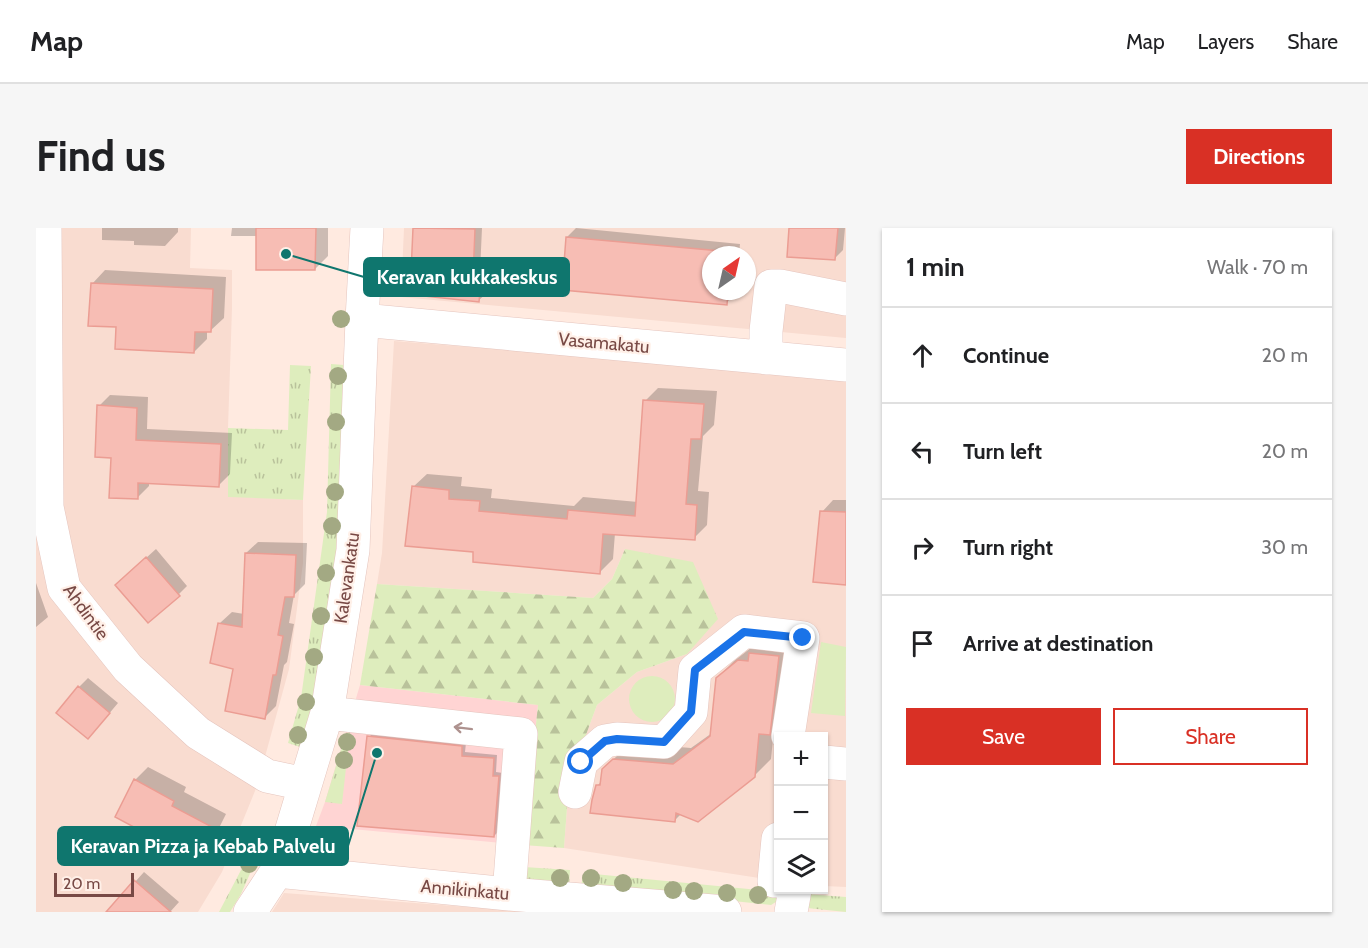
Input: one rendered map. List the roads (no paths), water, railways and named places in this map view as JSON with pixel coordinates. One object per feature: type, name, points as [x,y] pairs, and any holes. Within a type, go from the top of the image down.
[{"type":"street","name":"Ahdintie","points":[[45,228],[47,507],[64,588],[128,668],[198,732],[267,776],[305,784]]},
{"type":"street","name":"Kalevankatu","points":[[250,912],[277,871],[327,712],[353,550],[367,228]]},
{"type":"street","points":[[766,358],[766,331],[771,286],[846,299]]},
{"type":"street","name":"Vasamakatu","points":[[362,320],[846,365]]},
{"type":"street","points":[[575,792],[581,762],[605,741],[617,739],[664,742],[691,712],[695,670],[744,632],[803,638],[790,732]]},
{"type":"street","points":[[327,712],[521,734],[509,894]]},
{"type":"street","points":[[828,762],[846,764]]},
{"type":"street","name":"Annikinkatu","points":[[277,871],[725,912]]},
{"type":"street","points":[[791,912],[794,894]]},
{"type":"place","name":"Keravan kukkakeskus","points":[[286,254]]},
{"type":"place","name":"Keravan Pizza ja Kebab Palvelu","points":[[377,753]]}]
